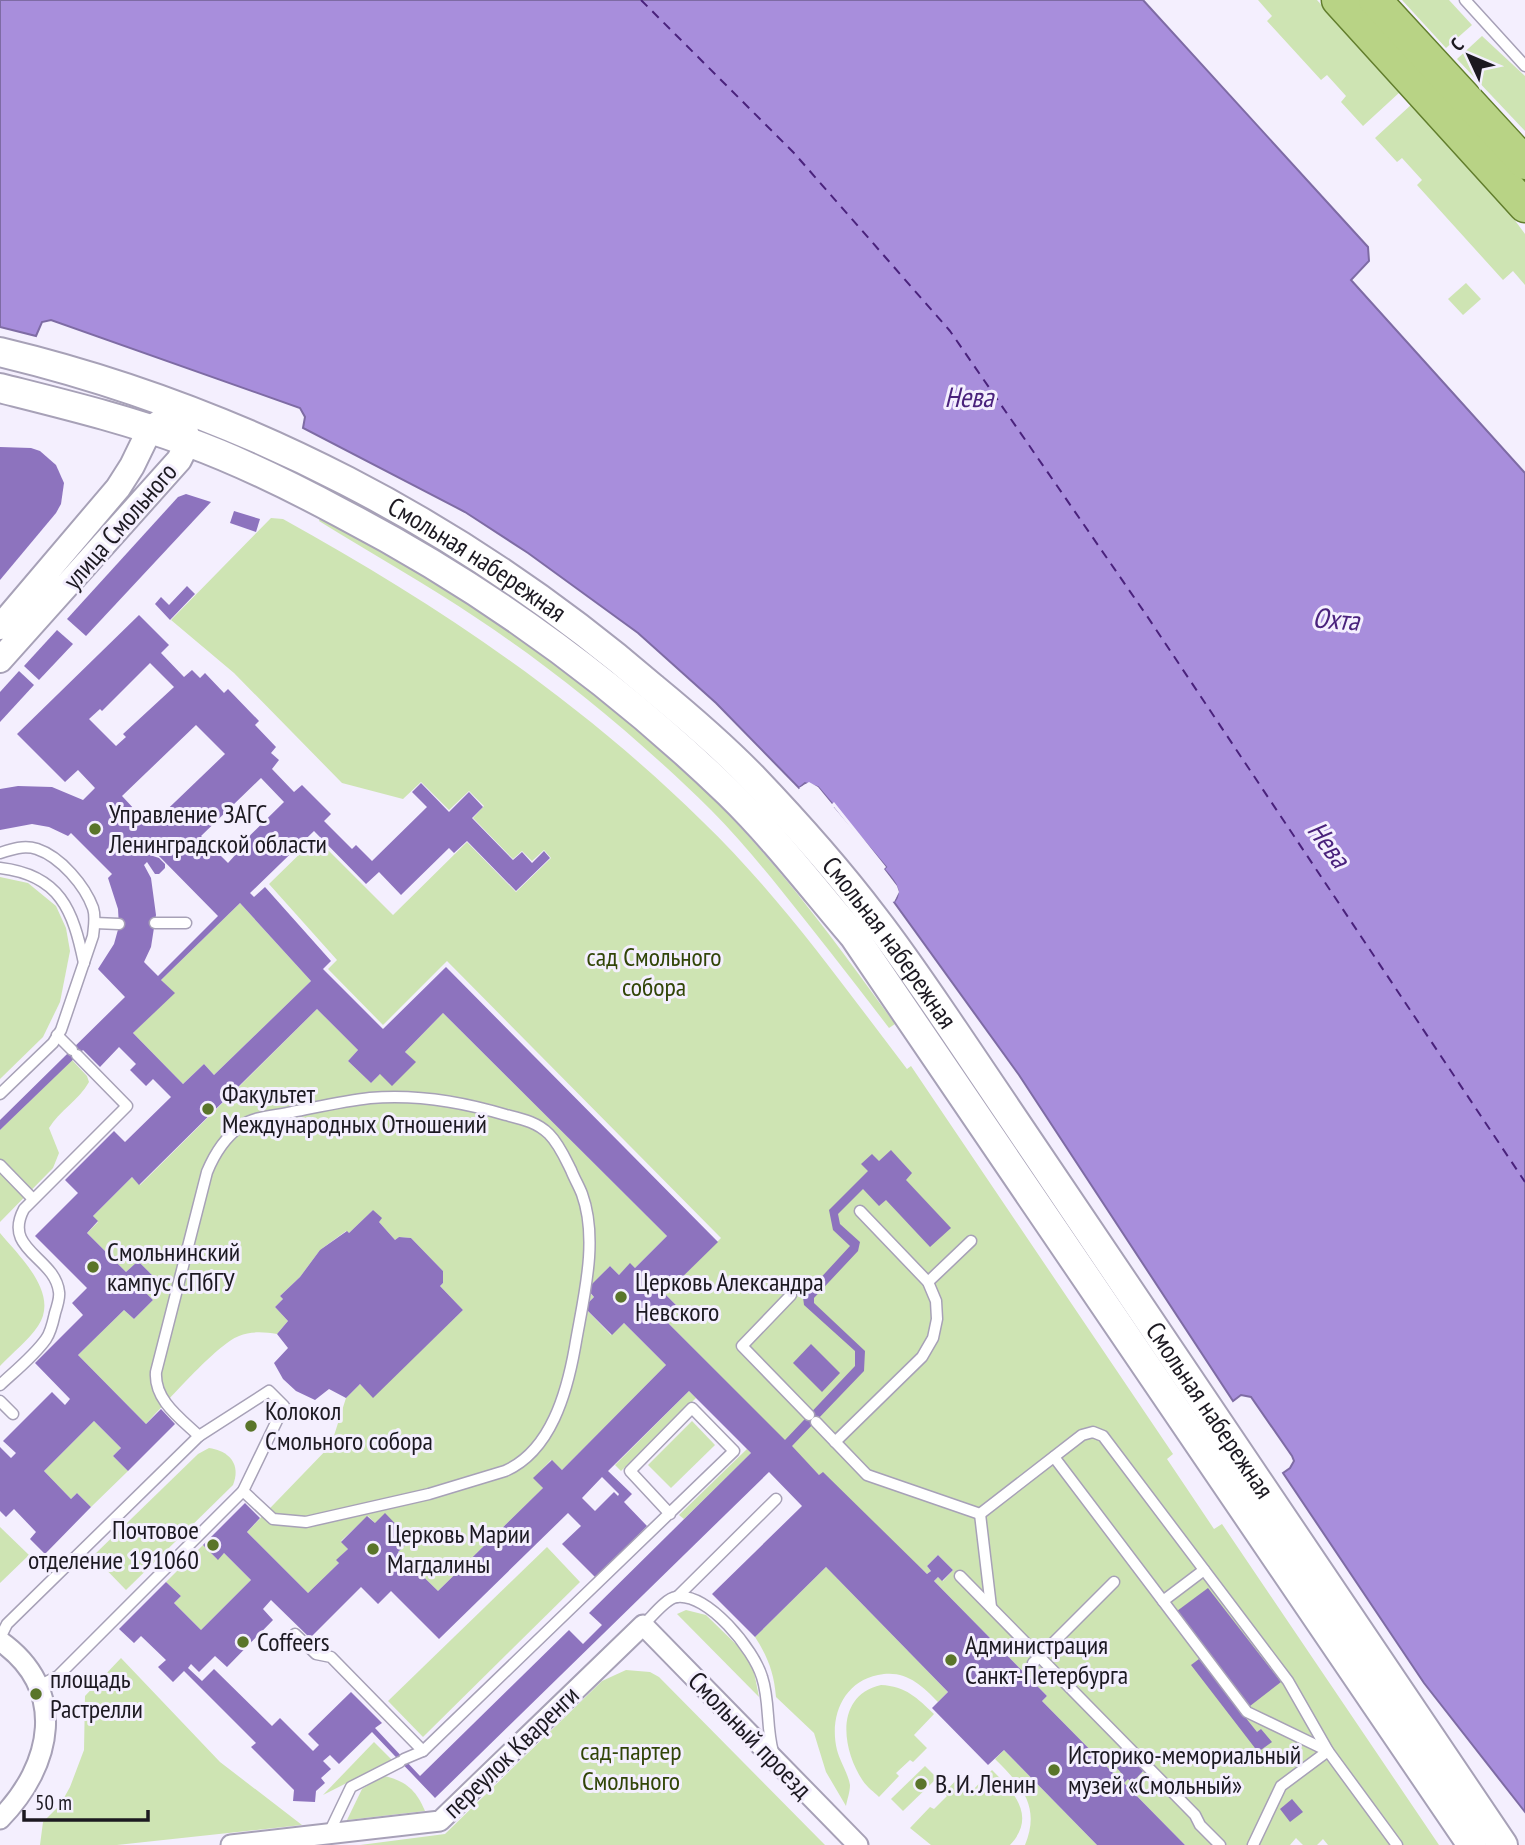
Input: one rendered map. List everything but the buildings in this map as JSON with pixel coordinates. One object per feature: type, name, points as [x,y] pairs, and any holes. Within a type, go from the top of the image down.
[{"type":"main road","points":[[1338,0],[1523,205]]},
{"type":"main road","points":[[1375,0],[1525,163]]},
{"type":"main road","name":"Смольная набережная","points":[[0,352],[108,382],[247,432],[415,518],[512,578],[562,613],[695,723],[750,775],[874,917],[954,1031],[1488,1819],[1503,1845]]},
{"type":"main road","name":"Смольная набережная","points":[[0,388],[99,412],[188,442],[236,461],[401,544],[495,602],[553,644],[676,745],[730,795],[854,936],[1456,1831],[1472,1845]]},
{"type":"main road","points":[[1488,1819],[1515,1845]]},
{"type":"street","name":"улица Смольного","points":[[0,627],[36,602],[164,479],[188,442],[181,407],[150,429],[118,488],[36,602],[0,660]]},
{"type":"street","name":"Смольный проезд","points":[[643,1625],[853,1844]]},
{"type":"street","name":"переулок Кваренги","points":[[231,1845],[440,1821],[643,1625]]},
{"type":"street","points":[[0,1639],[31,1669],[45,1704],[47,1722],[45,1742],[37,1764],[25,1788],[0,1819]]},
{"type":"lane","points":[[1465,0],[1525,66]]},
{"type":"lane","points":[[0,853],[16,847],[37,849],[54,859],[72,875],[86,894],[94,910],[95,923],[84,964],[57,1035],[0,1094]]},
{"type":"lane","points":[[0,868],[31,874],[45,883],[67,906],[75,922],[84,964]]},
{"type":"lane","points":[[95,923],[119,924]]},
{"type":"lane","points":[[155,923],[186,923]]},
{"type":"lane","points":[[0,1385],[47,1339],[59,1291],[50,1273],[22,1243],[17,1232],[19,1218],[33,1199],[127,1106],[57,1035]]},
{"type":"lane","points":[[199,1436],[159,1394],[156,1372],[207,1172],[215,1153],[241,1125],[318,1106],[369,1098],[400,1097],[451,1102],[536,1124],[560,1147],[583,1196],[590,1240],[573,1360],[562,1395],[541,1442],[522,1461],[505,1471],[429,1494],[306,1522],[273,1519],[243,1491]]},
{"type":"lane","points":[[0,1165],[33,1199]]},
{"type":"lane","points":[[835,1442],[922,1357],[933,1338],[937,1319],[936,1301],[928,1282],[860,1211]]},
{"type":"lane","points":[[928,1282],[971,1241]]},
{"type":"lane","points":[[791,1295],[742,1346],[867,1475],[980,1514]]},
{"type":"lane","points":[[0,1639],[7,1624],[16,1614],[199,1436],[269,1391],[284,1406],[243,1491],[58,1676],[39,1685]]},
{"type":"lane","points":[[0,1401],[13,1414]]},
{"type":"lane","points":[[328,1835],[351,1787],[423,1751],[670,1514],[734,1451],[692,1408],[630,1471],[670,1514]]},
{"type":"lane","points":[[980,1514],[1082,1435],[1093,1432],[1103,1436],[1288,1681],[1328,1751],[1397,1845]]},
{"type":"lane","points":[[1054,1457],[1247,1712],[1328,1751]]},
{"type":"lane","points":[[643,1625],[670,1600],[677,1597],[776,1499]]},
{"type":"lane","points":[[980,1514],[991,1608]]},
{"type":"lane","points":[[1163,1601],[1203,1570]]},
{"type":"lane","points":[[960,1576],[1036,1659],[1195,1815],[1200,1825],[1220,1845]]},
{"type":"lane","points":[[1036,1659],[1114,1582]]},
{"type":"lane","points":[[677,1597],[694,1600],[713,1611],[755,1657],[764,1680],[769,1738],[776,1762]]},
{"type":"lane","points":[[295,1634],[316,1654],[331,1657],[423,1751]]},
{"type":"lane","points":[[1253,1845],[1281,1786],[1328,1751]]},
{"type":"green space","points":[[1258,0],[1317,0],[1400,92],[1363,126],[1341,102],[1346,96],[1327,75],[1321,80],[1267,21],[1272,16]]},
{"type":"green space","points":[[1402,0],[1449,0],[1472,25],[1446,48]]},
{"type":"green space","points":[[1482,36],[1525,76],[1525,131],[1457,59]]},
{"type":"green space","points":[[1412,104],[1508,211],[1525,234],[1525,285],[1513,271],[1503,280],[1417,185],[1422,180],[1402,158],[1397,162],[1375,138]]},
{"type":"green space","points":[[1466,283],[1481,299],[1463,315],[1448,299]]},
{"type":"green space","points":[[321,517],[405,563],[517,634],[636,728],[719,805],[767,857],[833,939],[895,1024],[889,1028],[781,890],[729,829],[628,733],[509,640],[319,521]]},
{"type":"green space","name":"сад Смольного собора","points":[[271,518],[283,519],[395,584],[450,619],[555,694],[655,776],[757,879],[809,941],[907,1069],[911,1066],[1173,1454],[1167,1459],[1214,1529],[1222,1524],[1439,1845],[1328,1845],[1323,1839],[1317,1845],[1303,1845],[1296,1838],[1290,1845],[1185,1845],[1124,1783],[1128,1779],[1132,1782],[1145,1770],[1122,1774],[1118,1778],[1042,1701],[1047,1696],[934,1581],[938,1577],[943,1581],[953,1570],[938,1555],[927,1566],[931,1571],[927,1574],[819,1475],[667,1322],[679,1308],[665,1294],[721,1238],[447,961],[383,1025],[328,969],[337,960],[269,884],[316,838],[393,915],[467,842],[516,892],[551,858],[544,850],[532,861],[522,851],[513,859],[473,818],[484,806],[469,791],[449,810],[421,782],[403,799],[342,783],[234,673],[171,620]]},
{"type":"green space","points":[[0,877],[28,883],[56,906],[66,928],[70,951],[60,1002],[43,1037],[0,1079]]},
{"type":"green space","points":[[240,903],[311,981],[214,1075],[204,1064],[183,1084],[133,1033],[174,993],[161,980]]},
{"type":"green space","points":[[317,1009],[358,1050],[348,1061],[371,1083],[380,1074],[415,1062],[405,1052],[443,1013],[667,1236],[635,1268],[630,1264],[619,1275],[610,1266],[587,1290],[594,1297],[584,1307],[611,1335],[624,1323],[666,1365],[562,1470],[551,1460],[534,1478],[543,1488],[438,1591],[398,1552],[411,1540],[375,1523],[368,1516],[341,1541],[348,1549],[337,1560],[339,1563],[308,1593],[247,1532],[331,1445],[346,1398],[360,1384],[373,1397],[463,1310],[440,1286],[443,1283],[443,1271],[411,1238],[399,1237],[395,1240],[379,1222],[373,1210],[349,1233],[346,1231],[320,1250],[300,1277],[280,1296],[283,1299],[275,1307],[288,1321],[277,1334],[248,1333],[229,1341],[191,1376],[146,1424],[78,1355],[124,1310],[134,1319],[153,1300],[146,1293],[158,1281],[138,1261],[126,1272],[87,1233],[98,1222],[93,1216],[132,1177],[140,1185]]},
{"type":"green space","points":[[72,1060],[89,1082],[49,1128],[59,1153],[53,1168],[0,1222],[0,1130]]},
{"type":"green space","points":[[0,1233],[35,1276],[44,1301],[44,1314],[25,1342],[0,1366]]},
{"type":"green space","points":[[689,1391],[696,1398],[621,1471],[615,1465]]},
{"type":"green space","points":[[94,1421],[121,1448],[113,1456],[128,1471],[91,1507],[77,1493],[71,1499],[44,1471]]},
{"type":"green space","points":[[692,1421],[715,1445],[671,1488],[648,1465]]},
{"type":"green space","points":[[209,1448],[223,1452],[232,1460],[236,1471],[233,1485],[126,1590],[93,1556],[198,1454]]},
{"type":"green space","points":[[747,1449],[751,1453],[684,1519],[679,1515]]},
{"type":"green space","points":[[0,1527],[29,1555],[0,1583]]},
{"type":"green space","points":[[203,1545],[217,1559],[224,1553],[251,1580],[201,1630],[174,1603],[181,1596],[166,1582]]},
{"type":"green space","points":[[547,1547],[580,1582],[423,1737],[388,1701]]},
{"type":"green space","points":[[826,1567],[948,1692],[938,1702],[925,1689],[904,1676],[887,1674],[866,1679],[848,1693],[841,1703],[835,1725],[837,1750],[850,1785],[846,1806],[826,1772],[814,1733],[776,1697],[770,1666],[755,1637]]},
{"type":"green space","points":[[686,1610],[706,1615],[744,1652],[753,1667],[759,1697],[677,1614]]},
{"type":"green space","points":[[121,1658],[220,1762],[302,1825],[117,1845],[40,1845],[43,1822],[60,1805],[84,1750],[85,1696]]},
{"type":"green space","name":"сад-партер Смольного","points":[[626,1670],[650,1672],[659,1677],[825,1845],[360,1845],[445,1834],[602,1681]]},
{"type":"green space","points":[[881,1685],[904,1690],[934,1714],[914,1735],[927,1748],[913,1762],[910,1760],[896,1773],[899,1776],[879,1797],[865,1783],[856,1768],[847,1740],[847,1726],[849,1712],[855,1700],[866,1691]]},
{"type":"green space","points":[[374,1742],[392,1760],[323,1795]]},
{"type":"green space","points":[[1004,1750],[1097,1845],[1025,1845],[1031,1819],[1029,1808],[1020,1787],[995,1759]]},
{"type":"green space","points":[[925,1766],[937,1778],[903,1811],[891,1799]]},
{"type":"green space","points":[[992,1770],[1008,1787],[1022,1814],[1022,1824],[1010,1845],[931,1845],[910,1828],[930,1807],[934,1809],[947,1796],[944,1793],[958,1778],[972,1791]]},
{"type":"green space","points":[[384,1776],[409,1788],[418,1797],[425,1811],[347,1820],[362,1789]]},
{"type":"water","name":"Нева","points":[[0,0],[1143,0],[1368,247],[1369,261],[1351,280],[1525,473],[1525,1812],[1424,1683],[1283,1473],[1294,1461],[1292,1456],[1251,1397],[1241,1395],[1233,1401],[1019,1075],[894,902],[898,893],[884,869],[886,867],[818,787],[805,783],[799,788],[716,703],[638,633],[528,553],[465,512],[303,428],[305,417],[300,408],[51,320],[42,322],[36,336],[0,327]]},
{"type":"pier","points":[[809,782],[818,787],[832,804],[834,802],[886,867],[884,869],[899,892],[894,902],[891,900],[896,892],[881,871],[881,866],[834,807],[830,807],[812,787],[807,786],[802,790],[799,788]]},
{"type":"ferry route","points":[[641,0],[794,153],[950,331],[1147,616],[1525,1182]]},
{"type":"place","name":"Управление ЗАГС Ленинградской области","points":[[95,829]]},
{"type":"place","name":"Факультет Международных Отношений","points":[[208,1109]]},
{"type":"place","name":"Смольнинский кампус СПбГУ","points":[[93,1267]]},
{"type":"place","name":"Церковь Александра Невского","points":[[621,1297]]},
{"type":"place","name":"Колокол Смольного собора","points":[[251,1426]]},
{"type":"place","name":"Почтовое отделение 191060","points":[[213,1545]]},
{"type":"place","name":"Церковь Марии Магдалины","points":[[373,1549]]},
{"type":"place","name":"Coffeers","points":[[243,1642]]},
{"type":"place","name":"Администрация Санкт-Петербурга","points":[[951,1660]]},
{"type":"place","name":"площадь Растрелли","points":[[36,1694]]},
{"type":"place","name":"Историко-мемориальный музей «Смольный»","points":[[1054,1770]]},
{"type":"place","name":"В. И. Ленин","points":[[921,1784]]},
{"type":"water label","name":"Охта","points":[[1336,619]]}]
